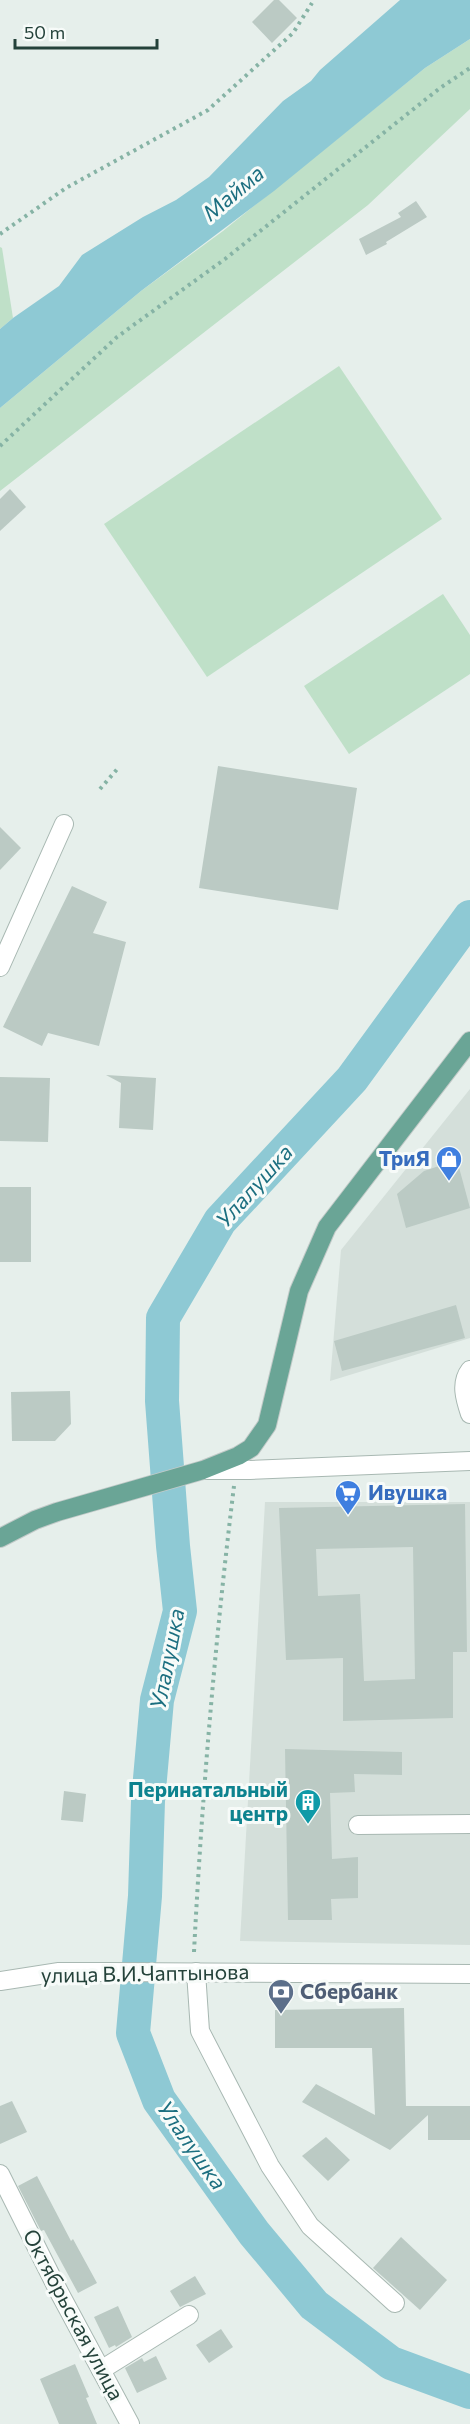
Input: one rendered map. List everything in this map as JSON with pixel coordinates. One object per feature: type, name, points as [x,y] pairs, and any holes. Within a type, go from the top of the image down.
[{"type":"main road","points":[[0,1538],[35,1520],[57,1512],[203,1470],[238,1456],[251,1448],[267,1425],[299,1291],[327,1227],[470,1041]]},
{"type":"street","points":[[0,967],[64,824]]},
{"type":"street","points":[[470,1370],[465,1376],[464,1396],[470,1414]]},
{"type":"street","points":[[203,1470],[470,1461]]},
{"type":"street","points":[[358,1825],[470,1824]]},
{"type":"street","name":"улица В.И.Чаптынова","points":[[0,1981],[59,1972],[470,1974]]},
{"type":"street","points":[[190,1972],[200,2031],[270,2166],[310,2226],[395,2303]]},
{"type":"street","name":"Октябрьская улица","points":[[0,2174],[59,2292],[130,2424]]},
{"type":"street","points":[[101,2370],[189,2315]]},
{"type":"path","points":[[0,234],[66,188],[208,110],[293,33],[312,3]]},
{"type":"path","points":[[0,446],[117,337],[225,259],[440,88],[470,68]]},
{"type":"path","points":[[100,789],[119,767]]},
{"type":"path","points":[[194,1952],[203,1792],[218,1614],[236,1477]]},
{"type":"shaded area","points":[[470,1089],[470,1338],[330,1381],[341,1250]]},
{"type":"shaded area","points":[[265,1502],[470,1502],[470,1945],[240,1941]]},
{"type":"green space","points":[[470,39],[470,109],[368,205],[0,491],[0,408],[141,291],[223,231],[425,68]]},
{"type":"green space","points":[[0,247],[13,318],[0,329]]},
{"type":"green space","points":[[339,366],[442,519],[207,677],[104,524]]},
{"type":"green space","points":[[443,594],[470,635],[470,674],[349,754],[304,686]]},
{"type":"water","name":"Майма","points":[[400,0],[470,0],[470,39],[425,68],[274,191],[141,291],[0,408],[0,329],[59,286],[82,255],[143,217],[176,200],[209,177],[283,101],[311,81],[320,70]]},
{"type":"building","points":[[274,0],[279,0],[297,18],[272,43],[252,22]]},
{"type":"building","points":[[416,201],[427,217],[366,255],[359,239],[401,217],[398,213]]},
{"type":"building","points":[[10,489],[26,507],[0,531],[0,499]]},
{"type":"building","points":[[218,766],[357,788],[338,910],[199,888]]},
{"type":"building","points":[[0,827],[21,848],[0,870]]},
{"type":"building","points":[[72,886],[107,902],[93,933],[126,942],[99,1046],[48,1033],[42,1046],[3,1027]]},
{"type":"building","points":[[106,1075],[156,1078],[153,1130],[119,1128],[121,1083]]},
{"type":"building","points":[[0,1077],[50,1078],[48,1142],[0,1141]]},
{"type":"building","points":[[457,1160],[470,1208],[406,1228],[397,1194],[424,1171]]},
{"type":"building","points":[[0,1187],[31,1187],[31,1262],[0,1262]]},
{"type":"building","points":[[456,1305],[465,1338],[342,1371],[334,1341]]},
{"type":"building","points":[[70,1391],[71,1424],[55,1441],[12,1441],[11,1392]]},
{"type":"building","points":[[465,1504],[467,1652],[453,1652],[453,1718],[343,1721],[343,1658],[286,1660],[279,1508]],"holes":[[[413,1547],[415,1679],[364,1681],[360,1594],[318,1596],[316,1549]]]},
{"type":"building","name":"Перинатальный центр","points":[[285,1749],[402,1752],[402,1775],[354,1774],[355,1792],[330,1793],[332,1859],[358,1857],[358,1898],[331,1899],[332,1920],[288,1920]]},
{"type":"building","points":[[64,1791],[86,1794],[83,1822],[61,1820]]},
{"type":"building","points":[[404,2008],[406,2106],[470,2106],[470,2140],[428,2140],[428,2115],[390,2150],[302,2102],[316,2084],[375,2115],[372,2048],[275,2048],[275,2010]]},
{"type":"building","points":[[12,2101],[27,2132],[0,2144],[0,2106]]},
{"type":"building","points":[[326,2137],[350,2160],[328,2181],[302,2156]]},
{"type":"building","points":[[37,2176],[71,2241],[73,2239],[97,2283],[78,2293],[44,2230],[41,2231],[18,2186]]},
{"type":"building","points":[[401,2237],[447,2280],[420,2310],[373,2268]]},
{"type":"building","points":[[195,2276],[206,2294],[180,2307],[170,2291]]},
{"type":"building","points":[[118,2306],[132,2337],[116,2347],[115,2345],[109,2348],[94,2317]]},
{"type":"building","points":[[221,2329],[233,2347],[209,2363],[196,2345]]},
{"type":"building","points":[[156,2356],[167,2379],[137,2393],[125,2368],[142,2358],[144,2362]]},
{"type":"building","points":[[75,2364],[97,2424],[59,2424],[40,2379]]},
{"type":"waterway","name":"Улалушка","points":[[470,917],[352,1079],[220,1221],[163,1318],[162,1401],[180,1611],[157,1700],[148,1801],[145,1896],[133,2033],[159,2100],[254,2233],[314,2305],[391,2363],[470,2392]]},
{"type":"place","name":"ТриЯ","points":[[449,1182]]},
{"type":"place","name":"Ивушка","points":[[348,1516]]},
{"type":"place","name":"Перинатальный центр","points":[[308,1825]]},
{"type":"place","name":"Сбербанк","points":[[281,2015]]}]
